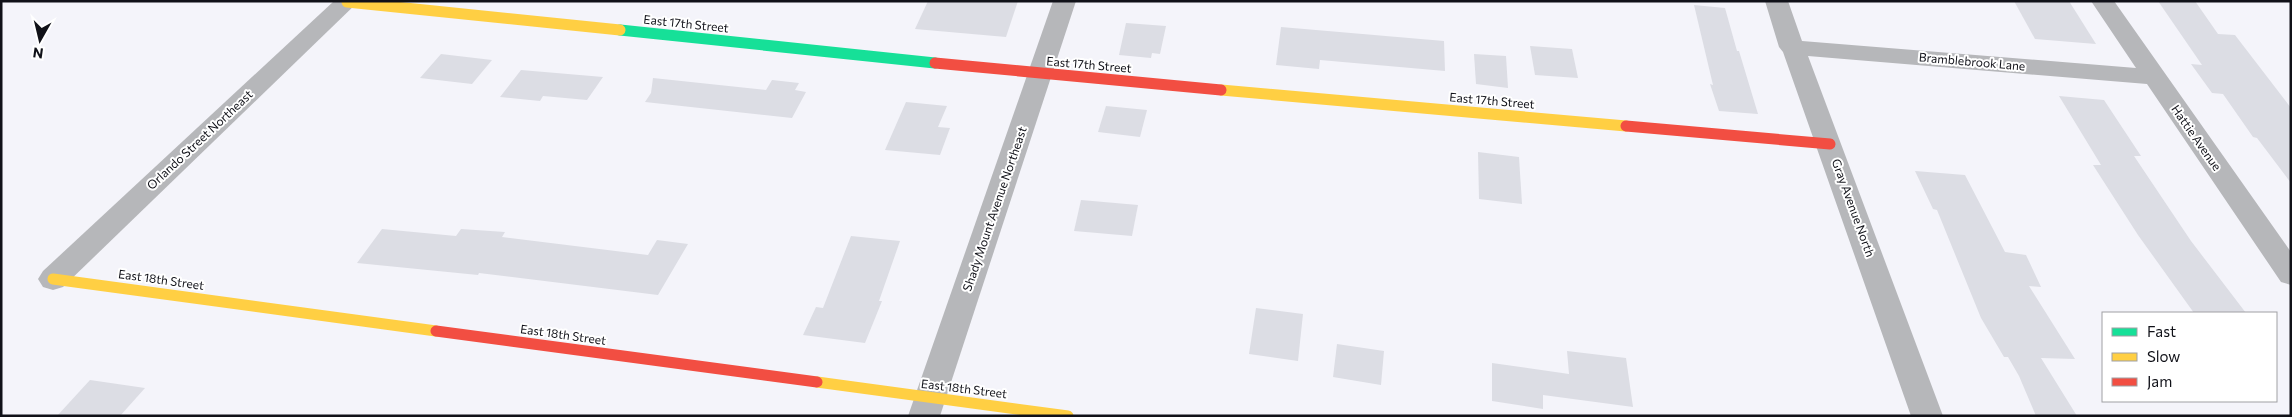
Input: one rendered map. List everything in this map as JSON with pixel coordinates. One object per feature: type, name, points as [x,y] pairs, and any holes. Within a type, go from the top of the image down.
[{"type":"street","name":"Shady Mount Avenue Northeast","points":[[927,407],[1065,1]]},
{"type":"street","name":"Gray Avenue North","points":[[1776,1],[1791,47],[1830,144],[1928,416]]},
{"type":"street","name":"Hattie Avenue","points":[[2102,1],[2291,274]]},
{"type":"street","name":"East 17th Street","points":[[347,2],[1041,74],[1830,144]]},
{"type":"street","name":"Orlando Street Northeast","points":[[53,279],[347,2]]},
{"type":"street","name":"Bramblebrook Lane","points":[[1791,47],[2153,76]]},
{"type":"street","name":"East 18th Street","points":[[53,279],[927,407],[1068,416]]},
{"type":"building","points":[[928,1],[1018,1],[1006,37],[915,29]]},
{"type":"building","points":[[2014,1],[2069,1],[2096,44],[2035,39]]},
{"type":"building","points":[[2158,1],[2195,1],[2218,34],[2235,35],[2291,108],[2291,183],[2257,138],[2253,137],[2223,94],[2212,93],[2191,64],[2202,65]]},
{"type":"building","points":[[1694,5],[1725,8],[1758,114],[1719,111],[1710,84],[1713,85]]},
{"type":"building","points":[[1126,23],[1166,26],[1160,54],[1152,53],[1151,58],[1119,55]]},
{"type":"building","points":[[1281,27],[1444,41],[1445,71],[1320,60],[1319,69],[1276,65]]},
{"type":"building","points":[[1530,46],[1572,49],[1578,78],[1535,75]]},
{"type":"building","points":[[441,54],[492,60],[472,84],[420,78]]},
{"type":"building","points":[[1474,54],[1506,56],[1508,88],[1476,84]]},
{"type":"building","points":[[521,70],[603,77],[587,100],[543,96],[540,101],[500,97]]},
{"type":"building","points":[[653,78],[766,90],[772,80],[799,83],[795,90],[806,92],[792,118],[645,102],[651,93]]},
{"type":"building","points":[[2059,96],[2104,100],[2141,156],[2134,156],[2191,241],[2245,312],[2193,312],[2138,235],[2093,165],[2101,165]]},
{"type":"building","points":[[906,102],[947,106],[938,127],[950,128],[940,155],[885,150]]},
{"type":"building","points":[[1106,106],[1147,110],[1140,137],[1098,132]]},
{"type":"building","points":[[1478,152],[1519,157],[1522,204],[1479,199]]},
{"type":"building","points":[[1915,171],[1965,175],[2005,252],[2026,255],[2041,287],[2029,286],[2075,359],[2041,358],[2077,416],[2036,416],[2019,376],[2008,357],[2004,357],[1981,318],[1937,210],[1933,209]]},
{"type":"building","points":[[1081,200],[1138,205],[1132,236],[1074,231]]},
{"type":"building","points":[[382,229],[456,236],[461,229],[505,232],[502,237],[648,255],[657,240],[688,244],[658,295],[479,273],[478,275],[357,263]]},
{"type":"building","points":[[851,236],[900,241],[879,301],[882,301],[865,343],[803,335],[816,307],[823,308]]},
{"type":"building","points":[[1256,308],[1303,314],[1298,361],[1249,354]]},
{"type":"building","points":[[1337,344],[1384,351],[1381,385],[1333,377]]},
{"type":"building","points":[[1567,351],[1626,358],[1633,407],[1543,395],[1543,409],[1492,401],[1492,363],[1569,374]]},
{"type":"building","points":[[90,380],[145,388],[120,416],[57,416]]},
{"type":"traffic: fast","points":[[620,30],[935,63]]},
{"type":"traffic: slow","points":[[347,2],[620,30]]},
{"type":"traffic: slow","points":[[1221,90],[1626,126]]},
{"type":"traffic: slow","points":[[53,279],[436,331]]},
{"type":"traffic: slow","points":[[817,382],[1068,416]]},
{"type":"traffic: jam","points":[[935,63],[1221,90]]},
{"type":"traffic: jam","points":[[1626,126],[1830,144]]},
{"type":"traffic: jam","points":[[436,331],[817,382]]}]
